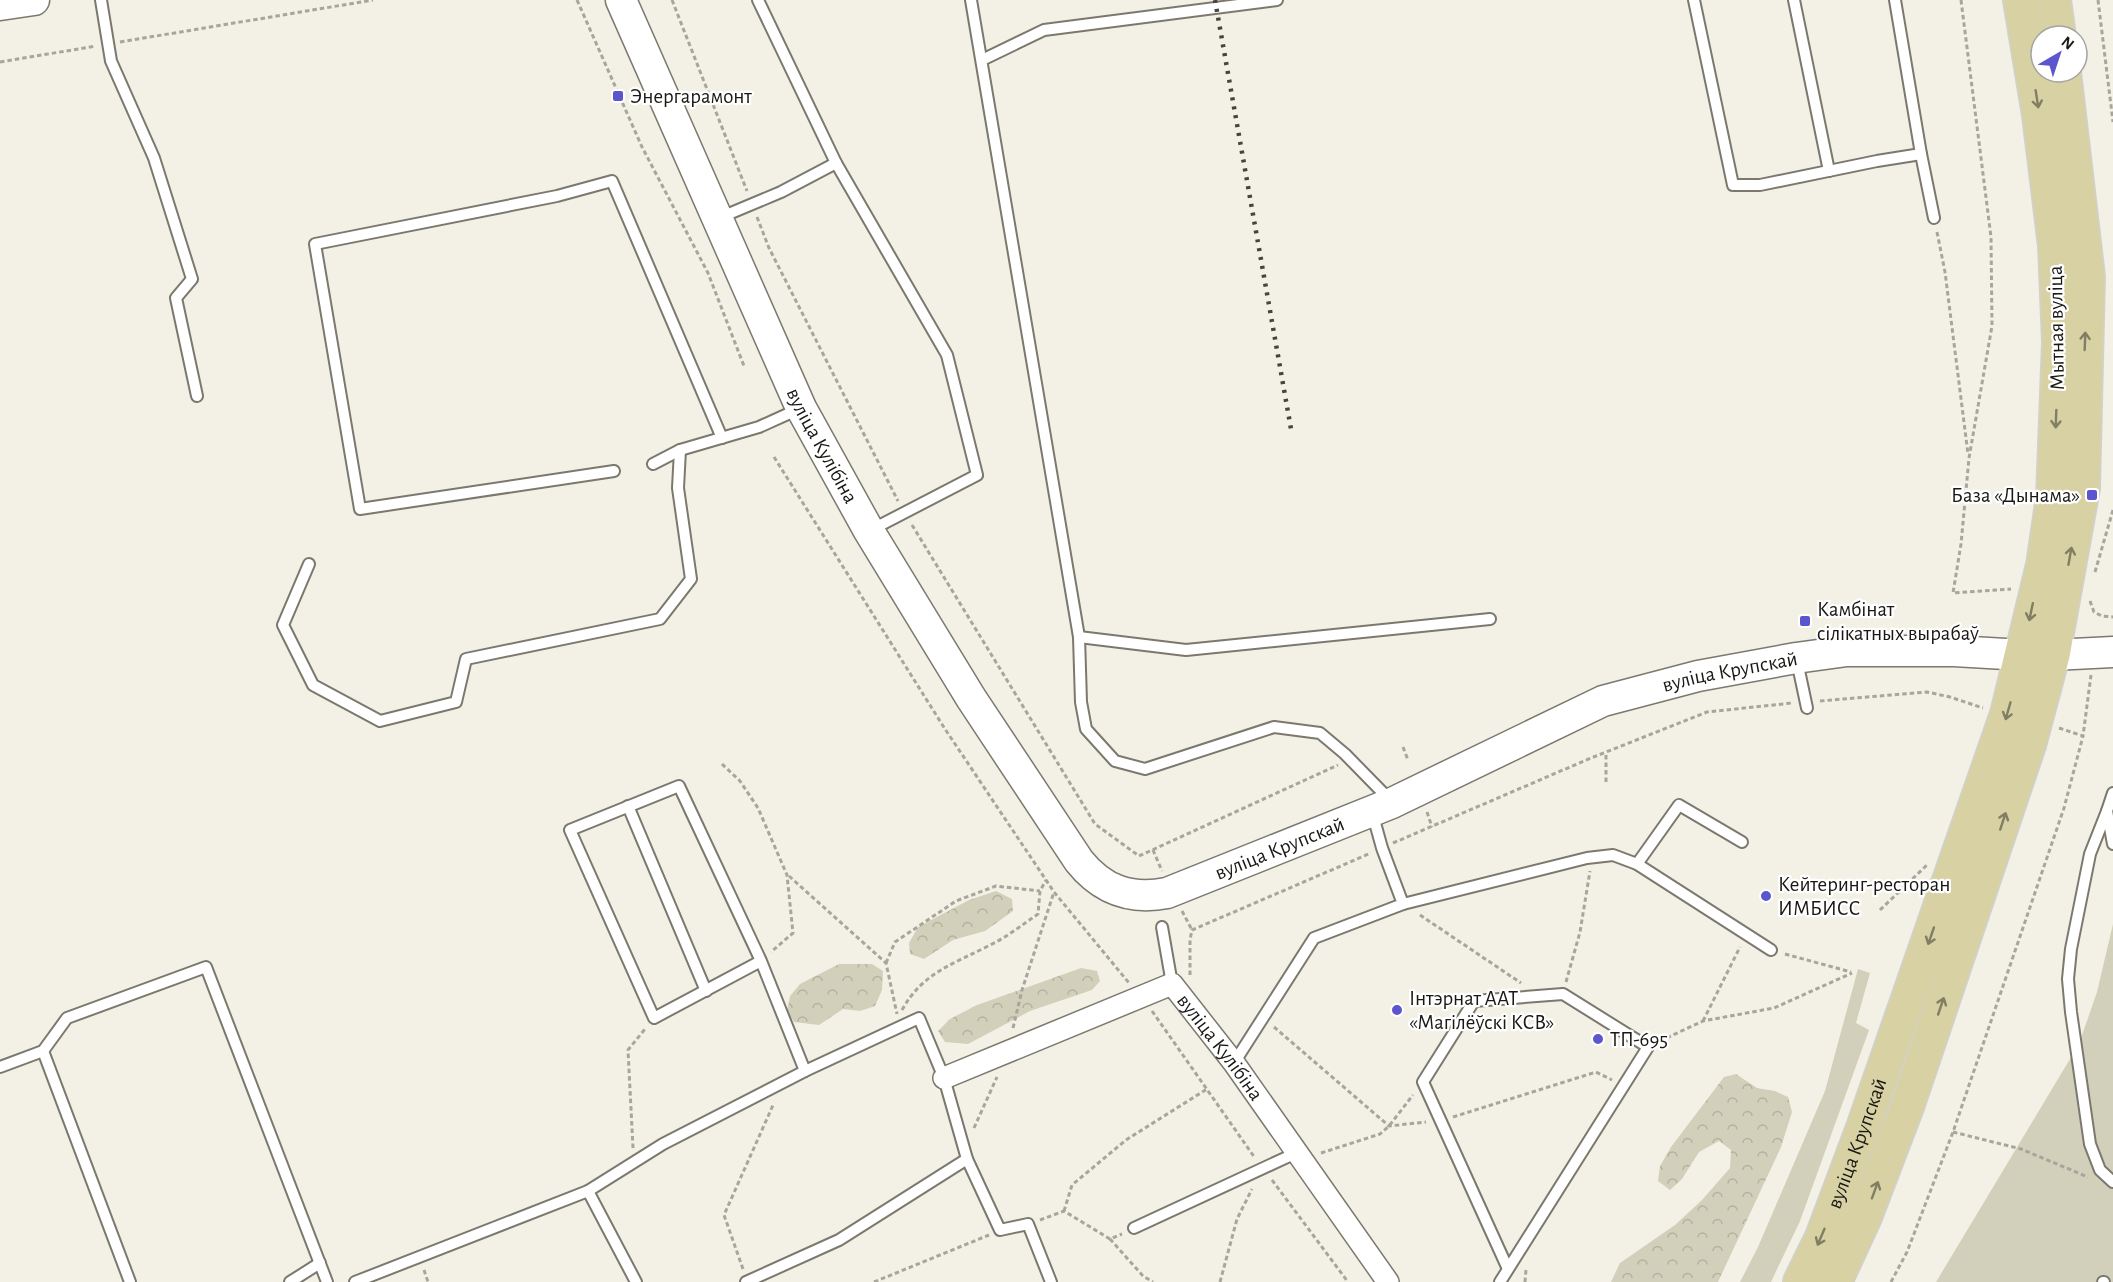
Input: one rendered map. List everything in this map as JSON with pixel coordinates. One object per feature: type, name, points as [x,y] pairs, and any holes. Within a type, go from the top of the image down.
[{"type":"main road","points":[[0,5],[34,0]]},
{"type":"main road","name":"вуліца Кулібіна","points":[[621,0],[801,408],[869,531],[971,698],[1079,861]]},
{"type":"main road","name":"Мытная вуліца","points":[[2020,0],[2039,115],[2055,246],[2059,342],[2053,497],[2043,565],[2038,655]]},
{"type":"main road","points":[[2054,0],[2057,24]]},
{"type":"main road","name":"Мытная вуліца","points":[[2038,655],[2083,488],[2088,278],[2065,84]]},
{"type":"main road","name":"вуліца Крупскай","points":[[1079,861],[1087,871],[1119,892],[1146,897],[1167,893],[1382,807],[1603,701],[1698,676],[1847,651],[1954,651],[2038,655]]},
{"type":"main road","points":[[2038,655],[2102,661]]},
{"type":"main road","name":"вуліца Крупскай","points":[[1800,1282],[1822,1237],[1864,1125],[2007,714],[2038,655]]},
{"type":"main road","name":"вуліца Крупскай","points":[[1835,1282],[1865,1217],[1908,1104],[2029,745],[2038,655]]},
{"type":"street","name":"вуліца Кулібіна","points":[[944,1078],[1172,984],[1234,1063],[1388,1282]]},
{"type":"lane","points":[[101,0],[111,62],[154,158],[192,279],[176,298],[196,396]]},
{"type":"lane","points":[[758,0],[836,163],[947,355],[977,474],[869,531]]},
{"type":"lane","points":[[971,0],[1079,638],[1081,702],[1086,729],[1115,761],[1145,769],[1274,727],[1320,733],[1350,759],[1382,807],[1382,848],[1403,904]]},
{"type":"lane","points":[[982,60],[1044,30],[1276,0]]},
{"type":"lane","points":[[1694,0],[1733,185],[1760,185],[1921,154]]},
{"type":"lane","points":[[1794,0],[1829,171]]},
{"type":"lane","points":[[1895,0],[1934,218]]},
{"type":"lane","points":[[717,219],[781,192],[836,163]]},
{"type":"lane","points":[[614,471],[360,509],[315,244],[557,196],[612,181],[722,438]]},
{"type":"lane","points":[[654,464],[680,450],[759,427],[801,408]]},
{"type":"lane","points":[[309,564],[283,625],[313,685],[380,721],[456,702],[466,659],[660,619],[691,579],[678,488],[680,450]]},
{"type":"lane","points":[[1079,638],[1186,650],[1490,619]]},
{"type":"lane","points":[[1796,658],[1806,705]]},
{"type":"lane","points":[[761,962],[654,1018],[570,830],[679,786],[761,962],[805,1071]]},
{"type":"lane","points":[[2113,793],[2090,854],[2071,949],[2068,979],[2090,1144],[2100,1170],[2113,1182]]},
{"type":"lane","points":[[1637,864],[1679,805],[1742,842]]},
{"type":"lane","points":[[628,806],[706,991]]},
{"type":"lane","points":[[2107,811],[2113,844]]},
{"type":"lane","points":[[1234,1063],[1314,939],[1403,904],[1593,858],[1613,855],[1637,864],[1771,950]]},
{"type":"lane","points":[[1162,927],[1172,984]]},
{"type":"lane","points":[[0,1067],[43,1051],[67,1018],[206,967],[327,1282]]},
{"type":"lane","points":[[1500,1282],[1648,1047],[1563,994],[1474,1001],[1423,1082],[1508,1269]]},
{"type":"lane","points":[[355,1282],[588,1191],[663,1144],[805,1071],[919,1018],[944,1078],[967,1159],[1000,1230],[1028,1224],[1051,1282]]},
{"type":"lane","points":[[43,1051],[130,1282]]},
{"type":"lane","points":[[1134,1228],[1263,1168],[1298,1156]]},
{"type":"lane","points":[[747,1282],[839,1240],[967,1159]]},
{"type":"lane","points":[[588,1191],[636,1282]]},
{"type":"lane","points":[[290,1282],[320,1263]]},
{"type":"path","points":[[0,62],[373,0]]},
{"type":"path","points":[[577,0],[642,147],[708,273],[744,366]]},
{"type":"path","points":[[672,0],[769,248],[905,513],[1095,824],[1139,856],[1350,759]]},
{"type":"path","points":[[1961,0],[1990,237],[1992,326],[1969,458],[1961,544],[1953,593],[1999,588],[2011,589]]},
{"type":"path","points":[[2098,0],[2113,122]]},
{"type":"path","points":[[1934,218],[1945,272],[1969,458]]},
{"type":"path","points":[[774,457],[945,729],[1054,892],[1142,997],[1263,1168],[1348,1282]]},
{"type":"path","points":[[2094,574],[2113,510]]},
{"type":"path","points":[[2087,595],[2094,612],[2102,616],[2113,617]]},
{"type":"path","points":[[2101,623],[2102,616]]},
{"type":"path","points":[[1891,1282],[1907,1252],[1953,1132],[2064,808],[2102,661]]},
{"type":"path","points":[[1192,930],[1606,752],[1707,712],[1806,705],[1927,692],[1983,707]]},
{"type":"path","points":[[2052,725],[2083,736]]},
{"type":"path","points":[[1403,747],[1408,760]]},
{"type":"path","points":[[1606,752],[1606,782]]},
{"type":"path","points":[[722,764],[740,781],[758,808],[788,875],[793,933],[761,962]]},
{"type":"path","points":[[1424,805],[1432,827]]},
{"type":"path","points":[[1153,850],[1163,873]]},
{"type":"path","points":[[1563,994],[1580,932],[1593,858]]},
{"type":"path","points":[[1880,910],[1927,865]]},
{"type":"path","points":[[788,875],[886,963],[898,1017],[909,998],[937,970],[993,944],[1038,914],[1040,891],[1046,880]]},
{"type":"path","points":[[886,963],[895,942],[956,901],[996,886],[1040,891]]},
{"type":"path","points":[[967,1159],[970,1137],[1007,1053],[1022,990],[1054,892]]},
{"type":"path","points":[[1403,904],[1540,996]]},
{"type":"path","points":[[1181,909],[1192,930],[1190,974],[1196,984]]},
{"type":"path","points":[[1703,1021],[1746,934]]},
{"type":"path","points":[[1648,1047],[1703,1021],[1774,1008],[1852,973],[1771,950]]},
{"type":"path","points":[[633,1163],[628,1050],[654,1018]]},
{"type":"path","points":[[1298,1156],[1380,1134],[1389,1126],[1423,1082]]},
{"type":"path","points":[[747,1282],[724,1215],[783,1083]]},
{"type":"path","points":[[1064,1211],[1072,1185],[1126,1140],[1207,1089]]},
{"type":"path","points":[[1953,1132],[2022,1149],[2093,1179]]},
{"type":"path","points":[[1220,1282],[1237,1219],[1263,1168]]},
{"type":"path","points":[[1028,1224],[1064,1211]]},
{"type":"path","points":[[1064,1211],[1110,1239],[1143,1276],[1153,1282]]},
{"type":"path","points":[[1110,1239],[1134,1228]]},
{"type":"path","points":[[874,1282],[1000,1230]]},
{"type":"green space","points":[[996,891],[1012,899],[1013,911],[985,931],[953,940],[924,959],[910,954],[909,943],[918,927],[969,900]]},
{"type":"green space","points":[[2113,924],[2113,1282],[1936,1282],[2079,1044],[2097,992]]},
{"type":"green space","points":[[839,964],[872,964],[883,971],[882,990],[875,1006],[860,1011],[843,1009],[819,1025],[794,1022],[787,1012],[790,996],[800,984]]},
{"type":"green space","points":[[1081,968],[1097,971],[1100,981],[1092,990],[1030,1011],[968,1044],[945,1042],[938,1031],[950,1019],[977,1005]]},
{"type":"green space","points":[[1858,969],[1870,973],[1856,1023],[1869,1030],[1800,1221],[1771,1282],[1740,1282],[1758,1247],[1825,1091]]},
{"type":"green space","points":[[1736,1074],[1757,1088],[1775,1091],[1788,1097],[1792,1112],[1781,1147],[1718,1282],[1611,1282],[1620,1263],[1675,1225],[1702,1200],[1730,1168],[1731,1150],[1719,1141],[1699,1152],[1682,1179],[1670,1190],[1658,1181],[1660,1166],[1671,1147],[1724,1077]]},
{"type":"railway","points":[[1215,0],[1291,429]]},
{"type":"place","name":"Энергарамонт","points":[[618,96]]},
{"type":"place","name":"База «Дынама»","points":[[2092,495]]},
{"type":"place","name":"Камбінат сілікатных вырабаў","points":[[1805,621]]},
{"type":"place","name":"Кейтеринг-ресторан ИМБИСС","points":[[1766,896]]},
{"type":"place","name":"Інтэрнат ААТ «Магілёўскі КСВ»","points":[[1397,1010]]},
{"type":"place","name":"ТП-695","points":[[1598,1039]]}]
